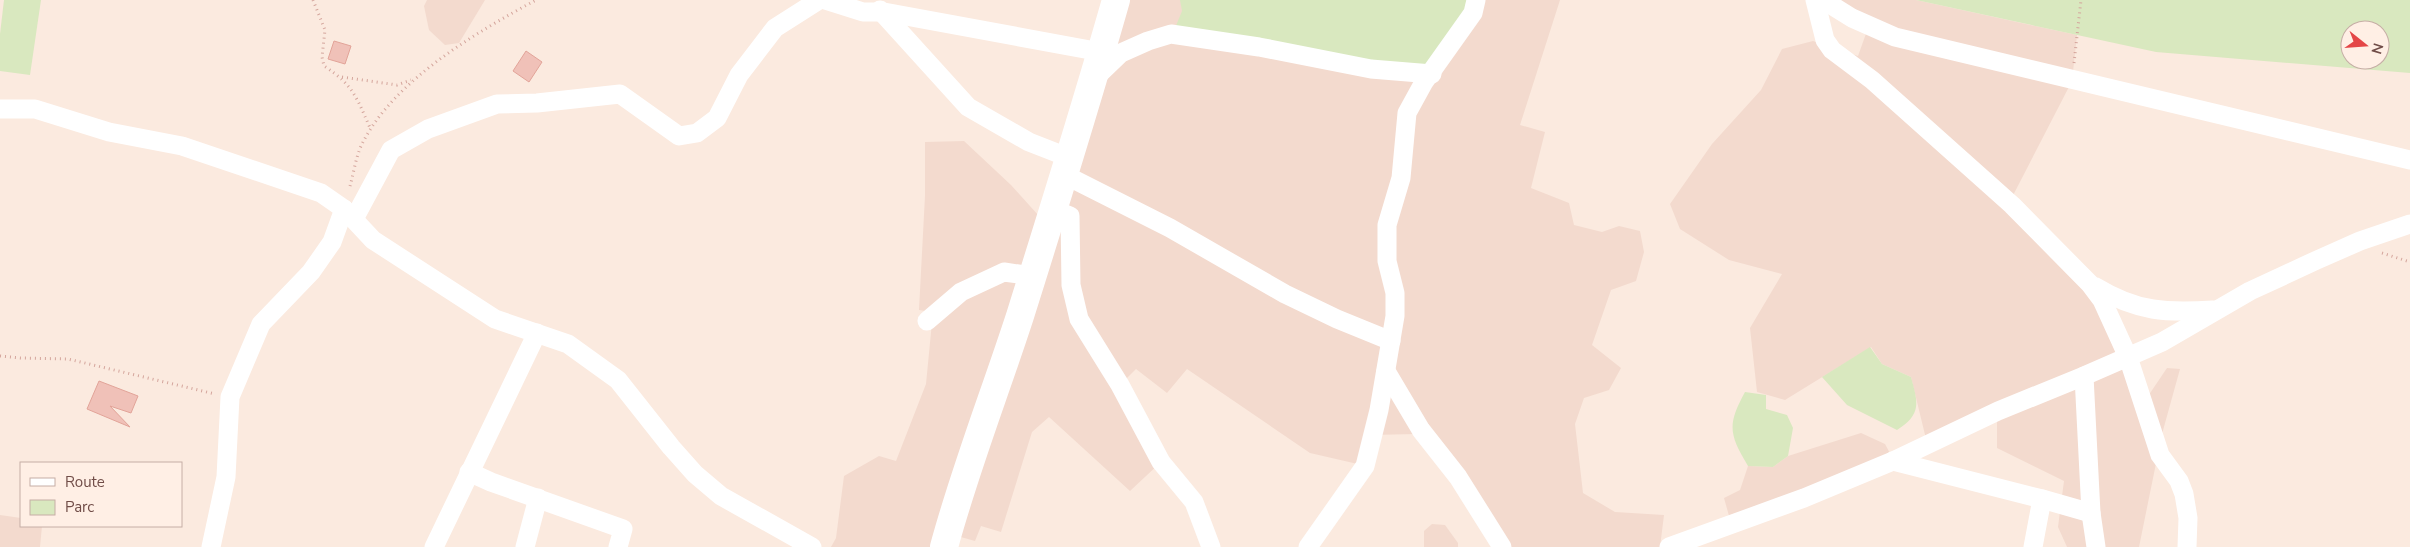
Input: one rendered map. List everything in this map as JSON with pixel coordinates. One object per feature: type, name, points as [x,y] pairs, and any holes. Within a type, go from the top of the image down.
[{"type":"street","points":[[211,547],[226,477],[230,398],[261,324],[311,272],[391,150],[428,129],[496,104],[537,103],[620,94],[678,136],[697,132],[717,118],[739,75],[775,28],[819,0]]},
{"type":"street","points":[[824,0],[862,12],[884,12],[1101,52]]},
{"type":"street","points":[[859,0],[884,12],[968,107],[1030,142],[1170,228],[1285,294],[1337,319],[1391,340]]},
{"type":"street","points":[[944,547],[986,412],[1002,371],[1068,166],[1116,0]]},
{"type":"street","points":[[1815,0],[1826,40],[1832,50],[1872,80],[1988,183],[2090,284],[2110,314],[2128,357],[2160,455],[2180,481],[2188,518],[2187,547]]},
{"type":"street","points":[[1823,0],[1852,18],[1895,37],[2279,127],[2410,160]]},
{"type":"street","points":[[1308,547],[1365,466],[1386,370],[1395,316],[1394,293],[1387,260],[1387,225],[1401,178],[1407,113],[1424,82],[1432,74],[1478,4]]},
{"type":"street","points":[[1093,80],[1121,54],[1148,40],[1171,34],[1260,47],[1371,69],[1432,74]]},
{"type":"street","points":[[0,109],[35,109],[109,132],[182,146],[321,193],[349,214],[373,240],[424,275],[495,319],[568,344],[618,380],[689,467],[721,496],[812,547]]},
{"type":"street","points":[[1053,209],[1070,216],[1071,285],[1079,319],[1120,385],[1161,462],[1194,502],[1211,547]]},
{"type":"street","points":[[1669,547],[1804,498],[1894,461],[1998,411],[2128,357],[2187,329],[2215,310],[2317,260],[2360,241],[2410,224]]},
{"type":"street","points":[[927,321],[961,292],[1004,272],[1032,276]]},
{"type":"street","points":[[2090,284],[2118,301],[2145,308],[2181,312],[2215,310]]},
{"type":"street","points":[[434,547],[536,333]]},
{"type":"street","points":[[1386,370],[1421,430],[1458,477],[1502,547]]},
{"type":"street","points":[[2084,376],[2090,513],[2096,547]]},
{"type":"street","points":[[1894,461],[2090,513]]},
{"type":"street","points":[[469,472],[491,482],[623,530],[618,547]]},
{"type":"street","points":[[525,547],[538,498]]},
{"type":"street","points":[[2033,547],[2042,499]]},
{"type":"path","points":[[313,0],[326,30],[322,56],[324,66],[342,77],[355,93],[371,130]]},
{"type":"path","points":[[349,214],[362,143],[385,107],[412,80],[501,19],[536,0]]},
{"type":"path","points":[[2073,80],[2081,0]]},
{"type":"path","points":[[342,77],[397,85],[412,80]]},
{"type":"path","points":[[0,356],[68,358],[230,398]]},
{"type":"shaded area","points":[[427,0],[485,0],[459,43],[445,45],[429,30],[424,6]]},
{"type":"shaded area","points":[[1128,0],[1560,0],[1520,125],[1545,132],[1531,188],[1569,203],[1574,225],[1602,232],[1619,226],[1640,231],[1644,252],[1636,281],[1611,290],[1592,345],[1621,368],[1609,390],[1584,398],[1575,424],[1583,493],[1615,512],[1664,515],[1660,547],[1496,547],[1417,434],[1370,435],[1362,465],[1310,453],[1187,369],[1167,393],[1136,369],[1120,385],[1161,462],[1130,491],[1049,417],[1032,432],[1001,532],[981,526],[975,541],[943,532],[938,547],[831,547],[836,538],[844,476],[879,456],[896,461],[926,384],[933,312],[919,310],[925,196],[925,142],[964,141],[1011,185],[1048,226]]},
{"type":"shaded area","points":[[1820,0],[1916,0],[2077,35],[2072,81],[2006,209],[2087,286],[2140,408],[2167,368],[2180,369],[2162,434],[2139,547],[2067,547],[2058,527],[2064,481],[1997,448],[1997,411],[1927,443],[1911,377],[1882,364],[1871,347],[1785,400],[1757,392],[1750,328],[1782,274],[1729,260],[1680,229],[1670,204],[1712,144],[1761,90],[1782,49],[1813,41],[1858,56],[1868,28]]},
{"type":"shaded area","points":[[1861,433],[1885,444],[1893,459],[1731,523],[1724,498],[1740,490],[1748,466],[1773,467],[1788,456]]},
{"type":"shaded area","points":[[0,515],[20,518],[20,527],[42,527],[40,547],[0,547]]},
{"type":"shaded area","points":[[1432,524],[1445,525],[1458,543],[1458,547],[1424,547],[1424,531]]},
{"type":"green space","points":[[4,0],[41,0],[30,75],[0,71],[0,34]]},
{"type":"green space","points":[[1180,0],[1474,0],[1426,77],[1171,38],[1182,11]]},
{"type":"green space","points":[[1916,0],[2410,0],[2410,73],[2374,70],[2390,70],[2390,20],[2340,20],[2340,67],[2156,52]]},
{"type":"green space","points":[[1870,347],[1882,364],[1911,377],[1916,407],[1911,419],[1897,430],[1847,405],[1822,377]]},
{"type":"green space","points":[[1745,392],[1766,395],[1766,409],[1787,415],[1793,428],[1788,456],[1773,467],[1748,466],[1737,446],[1734,437],[1733,421]]},
{"type":"building","points":[[334,41],[351,46],[345,64],[328,59]]},
{"type":"building","points":[[526,51],[542,62],[529,82],[513,71]]},
{"type":"building","points":[[99,381],[138,396],[131,413],[110,406],[130,427],[87,409]]}]
